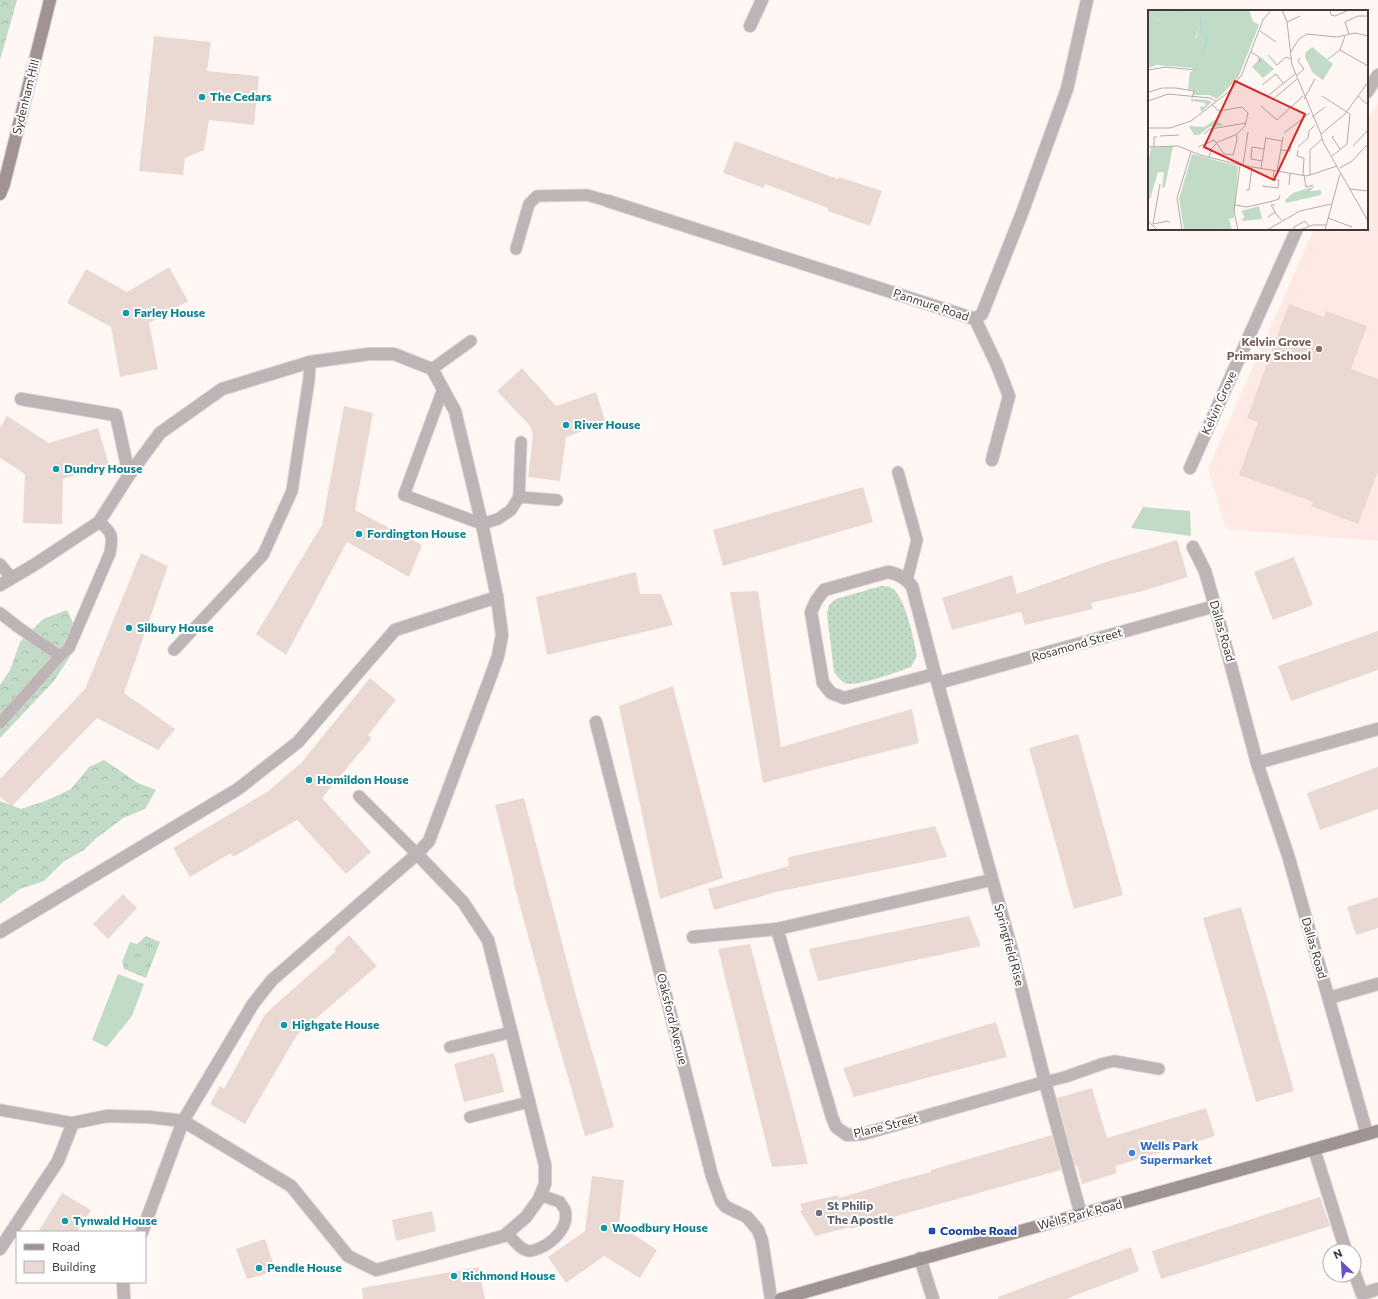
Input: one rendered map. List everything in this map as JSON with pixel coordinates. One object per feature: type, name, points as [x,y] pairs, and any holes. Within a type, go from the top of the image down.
[{"type":"street","name":"Sydenham Hill","points":[[0,194],[4,184],[50,0]]},
{"type":"street","points":[[750,26],[762,0]]},
{"type":"street","name":"Panmure Road","points":[[608,201],[975,319],[982,314],[1022,213],[1065,96],[1087,0]]},
{"type":"street","points":[[1368,90],[1378,75]]},
{"type":"street","name":"Kelvin Grove","points":[[1190,468],[1297,230]]},
{"type":"street","points":[[975,319],[997,365],[1009,396],[992,460]]},
{"type":"street","points":[[0,585],[99,522],[129,475],[160,433],[222,389],[310,362],[369,354],[394,354],[432,369],[455,411],[482,524],[497,597],[502,635],[498,656],[429,841],[417,854],[272,980],[253,1004],[183,1121],[142,1231]]},
{"type":"street","points":[[21,399],[116,415],[129,475]]},
{"type":"street","name":"Dallas Road","points":[[1193,547],[1205,571],[1216,606],[1257,763],[1288,855],[1329,998],[1373,1132]]},
{"type":"street","name":"Rosamond Street","points":[[907,580],[898,574],[888,572],[824,590],[816,600],[811,612],[823,683],[831,693],[844,698],[937,679],[1216,606]]},
{"type":"street","points":[[907,580],[912,586],[937,679]]},
{"type":"street","points":[[0,932],[238,789],[298,742],[395,630],[497,597]]},
{"type":"street","name":"Springfield Rise","points":[[937,679],[1081,1215]]},
{"type":"street","name":"Oaksford Avenue","points":[[596,722],[712,1176],[721,1201],[726,1207],[747,1217],[758,1230],[762,1241],[771,1299]]},
{"type":"street","points":[[1257,763],[1378,729]]},
{"type":"street","points":[[0,1249],[58,1161],[73,1123],[107,1116],[149,1117],[183,1121],[291,1186],[348,1256],[376,1270],[504,1236],[526,1217],[539,1199],[545,1184],[545,1165],[488,940],[463,902],[417,854]]},
{"type":"street","points":[[693,937],[777,929],[991,880]]},
{"type":"street","name":"Plane Street","points":[[777,929],[832,1116],[836,1127],[847,1135],[863,1134],[1045,1082]]},
{"type":"street","points":[[1329,998],[1378,984]]},
{"type":"street","name":"Wells Park Road","points":[[781,1299],[920,1258],[1081,1215],[1373,1132]]},
{"type":"street","points":[[1314,1149],[1343,1243]]},
{"type":"street","points":[[920,1258],[933,1299]]},
{"type":"street","points":[[123,1283],[124,1299]]},
{"type":"street","points":[[1358,1283],[1362,1294],[1378,1289]]},
{"type":"lane","points":[[516,248],[528,204],[538,196],[587,195],[608,201]]},
{"type":"lane","points":[[432,369],[471,341]]},
{"type":"lane","points":[[174,650],[263,556],[292,491],[309,379],[310,362]]},
{"type":"lane","points":[[443,389],[404,496],[482,524],[498,519],[511,510],[519,497],[521,442]]},
{"type":"lane","points":[[898,472],[917,540],[907,580]]},
{"type":"lane","points":[[519,497],[557,500]]},
{"type":"lane","points":[[0,723],[60,656],[69,648],[110,553],[112,540],[108,530],[99,522]]},
{"type":"lane","points":[[0,564],[12,578]]},
{"type":"lane","points":[[0,613],[60,656]]},
{"type":"lane","points":[[360,796],[417,854]]},
{"type":"lane","points":[[450,1047],[512,1032]]},
{"type":"lane","points":[[1045,1082],[1114,1061],[1160,1069]]},
{"type":"lane","points":[[470,1117],[529,1102]]},
{"type":"lane","points":[[0,1110],[73,1123]]},
{"type":"lane","points":[[507,1233],[520,1247],[529,1251],[540,1249],[551,1242],[559,1234],[564,1223],[565,1210],[560,1202],[540,1195]]},
{"type":"shaded area","name":"Kelvin Grove Primary School","points":[[1378,103],[1378,541],[1226,529],[1208,469],[1314,230],[1368,230],[1368,118]]},
{"type":"green space","points":[[0,0],[17,0],[0,60]]},
{"type":"green space","points":[[1143,507],[1190,511],[1191,536],[1131,528]]},
{"type":"green space","points":[[881,586],[890,587],[900,598],[908,618],[917,656],[911,667],[889,675],[854,684],[848,684],[840,680],[834,672],[827,614],[829,605],[836,599]]},
{"type":"green space","points":[[67,610],[78,633],[69,658],[54,681],[0,738],[0,685],[10,670],[20,642],[43,619]]},
{"type":"green space","points":[[104,760],[138,783],[156,790],[145,809],[123,818],[94,840],[84,850],[63,862],[44,881],[20,889],[0,904],[0,801],[21,809],[45,801],[71,789],[89,767]]},
{"type":"green space","points":[[146,936],[160,942],[146,978],[124,969],[122,962],[130,942],[137,944]]},
{"type":"green space","points":[[118,974],[144,984],[132,1016],[107,1047],[92,1040]]},
{"type":"building","name":"The Cedars","points":[[154,36],[211,42],[207,71],[259,76],[254,125],[209,120],[204,150],[185,158],[183,175],[139,171]]},
{"type":"building","points":[[735,141],[838,179],[839,177],[882,191],[870,226],[828,211],[828,208],[765,184],[764,188],[723,173]]},
{"type":"building","name":"Farley House","points":[[169,267],[188,301],[149,323],[158,369],[120,377],[111,327],[67,303],[86,269],[127,292]]},
{"type":"building","points":[[1289,304],[1324,317],[1326,311],[1367,326],[1351,369],[1378,379],[1378,472],[1358,524],[1311,506],[1313,502],[1239,475],[1258,422],[1247,418]]},
{"type":"building","name":"River House","points":[[522,368],[556,406],[596,392],[606,423],[566,437],[560,481],[528,477],[533,436],[530,426],[497,391]]},
{"type":"building","name":"Fordington House","points":[[344,406],[373,413],[355,510],[422,545],[409,577],[347,542],[286,655],[256,634],[322,525]]},
{"type":"building","name":"Dundry House","points":[[7,416],[49,443],[98,428],[109,465],[63,479],[62,524],[23,523],[25,474],[0,458],[0,428]]},
{"type":"building","points":[[863,487],[873,522],[723,566],[713,530]]},
{"type":"building","points":[[1177,540],[1188,577],[1143,591],[1091,603],[1093,609],[1025,625],[1021,612],[952,630],[942,598],[1012,575],[1017,594],[1106,562]]},
{"type":"building","name":"Silbury House","points":[[141,553],[168,566],[124,693],[175,729],[158,750],[97,718],[12,806],[0,797],[0,779],[85,689]]},
{"type":"building","points":[[1294,557],[1313,605],[1273,620],[1254,572]]},
{"type":"building","points":[[636,572],[640,594],[661,594],[673,625],[547,655],[536,597]]},
{"type":"building","points":[[758,591],[781,747],[912,709],[919,743],[763,783],[730,592]]},
{"type":"building","points":[[1378,631],[1378,670],[1291,701],[1278,666]]},
{"type":"building","name":"Homildon House","points":[[370,678],[396,700],[368,735],[372,738],[322,798],[371,852],[346,874],[297,820],[233,857],[231,853],[190,877],[173,848],[267,792],[301,763]]},
{"type":"building","points":[[673,686],[723,878],[660,899],[619,706]]},
{"type":"building","points":[[1078,734],[1123,895],[1074,909],[1029,748]]},
{"type":"building","points":[[1378,767],[1378,809],[1320,830],[1307,793]]},
{"type":"building","points":[[524,798],[575,992],[614,1127],[585,1136],[513,881],[495,805]]},
{"type":"building","points":[[935,826],[947,857],[776,892],[714,910],[708,889],[789,866],[788,857]]},
{"type":"building","points":[[123,894],[137,908],[108,939],[93,924]]},
{"type":"building","points":[[1378,897],[1378,928],[1356,935],[1347,907]]},
{"type":"building","points":[[1241,907],[1294,1091],[1256,1102],[1203,918]]},
{"type":"building","points":[[969,916],[981,946],[818,981],[809,949]]},
{"type":"building","name":"Highgate House","points":[[349,935],[377,966],[297,1035],[245,1124],[210,1104],[220,1086],[224,1089],[264,1016],[336,951],[334,949]]},
{"type":"building","points":[[750,944],[808,1164],[772,1167],[718,949]]},
{"type":"building","points":[[996,1022],[1007,1057],[854,1097],[843,1068]]},
{"type":"building","points":[[494,1053],[504,1092],[464,1102],[454,1064]]},
{"type":"building","points":[[1092,1088],[1107,1138],[1206,1108],[1215,1136],[1115,1166],[1117,1173],[1082,1184],[1077,1165],[1075,1166],[1057,1098]]},
{"type":"building","points":[[1052,1135],[1061,1170],[850,1229],[850,1227],[815,1236],[800,1211],[803,1210],[800,1204],[838,1195],[839,1198]]},
{"type":"building","name":"Woodbury House","points":[[592,1176],[624,1180],[619,1225],[657,1250],[640,1278],[604,1256],[566,1283],[548,1257],[585,1231]]},
{"type":"building","name":"Tynwald House","points":[[62,1193],[91,1210],[78,1231],[39,1231]]},
{"type":"building","points":[[1320,1197],[1330,1226],[1161,1279],[1152,1251]]},
{"type":"building","points":[[432,1211],[436,1231],[396,1241],[392,1220]]},
{"type":"building","points":[[265,1239],[276,1271],[247,1279],[236,1249]]},
{"type":"building","points":[[1131,1247],[1139,1271],[1066,1299],[998,1299],[998,1297]]},
{"type":"building","name":"Richmond House","points":[[479,1267],[485,1299],[363,1299],[362,1288]]},
{"type":"place","name":"The Cedars","points":[[202,97]]},
{"type":"place","name":"Farley House","points":[[126,313]]},
{"type":"place","name":"Kelvin Grove Primary School","points":[[1319,349]]},
{"type":"place","name":"River House","points":[[566,425]]},
{"type":"place","name":"Dundry House","points":[[56,469]]},
{"type":"place","name":"Fordington House","points":[[359,534]]},
{"type":"place","name":"Silbury House","points":[[129,628]]},
{"type":"place","name":"Homildon House","points":[[309,780]]},
{"type":"place","name":"Highgate House","points":[[284,1025]]},
{"type":"place","name":"Wells Park Supermarket","points":[[1132,1153]]},
{"type":"place","name":"St Philip The Apostle","points":[[819,1213]]},
{"type":"place","name":"Tynwald House","points":[[65,1221]]},
{"type":"place","name":"Woodbury House","points":[[604,1228]]},
{"type":"place","name":"Coombe Road","points":[[932,1231]]},
{"type":"place","name":"Pendle House","points":[[259,1268]]},
{"type":"place","name":"Richmond House","points":[[454,1276]]}]
